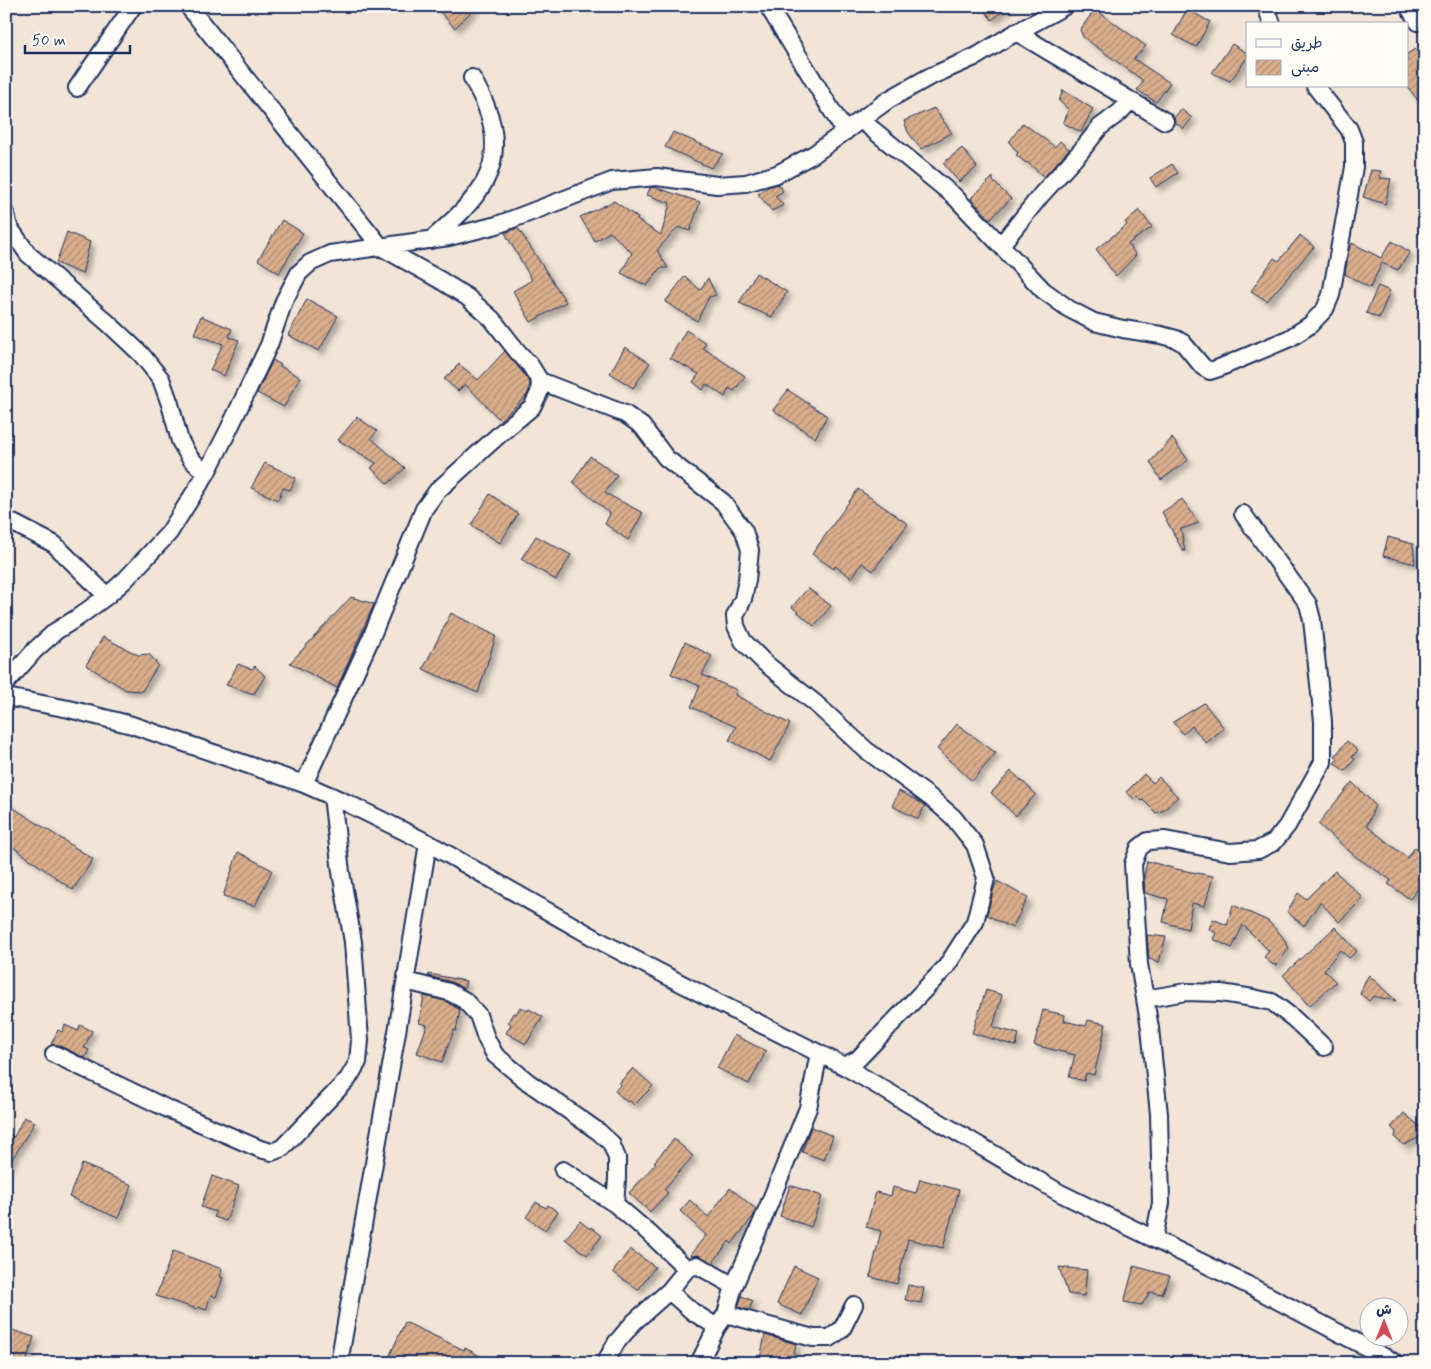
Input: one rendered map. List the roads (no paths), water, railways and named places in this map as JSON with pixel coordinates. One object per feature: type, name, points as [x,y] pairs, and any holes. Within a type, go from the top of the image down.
[{"type":"street","points":[[77,88],[133,6]]},
{"type":"street","points":[[188,6],[381,247],[467,297],[492,318],[530,365],[540,381],[539,394],[532,407],[437,491],[424,509],[367,647],[304,784]]},
{"type":"street","points":[[768,6],[845,132]]},
{"type":"street","points":[[6,683],[35,650],[56,631],[107,596],[125,580],[169,533],[206,474],[268,345],[284,301],[299,274],[310,263],[330,254],[449,237],[497,225],[612,181],[657,177],[717,185],[746,183],[777,174],[814,154],[888,100],[920,82],[977,56],[1016,32],[1065,6]]},
{"type":"street","points":[[1266,6],[1271,22]]},
{"type":"street","points":[[1408,6],[1418,22]]},
{"type":"street","points":[[1016,32],[1165,121]]},
{"type":"street","points":[[431,240],[462,213],[486,180],[494,157],[494,134],[486,106],[472,78]]},
{"type":"street","points":[[861,120],[954,196],[1043,290],[1069,309],[1094,322],[1176,339],[1183,343],[1203,367],[1210,371],[1290,338],[1310,325],[1325,309],[1331,295],[1354,166],[1354,142],[1348,129],[1317,88]]},
{"type":"street","points":[[1001,244],[1100,127],[1120,112],[1130,101]]},
{"type":"street","points":[[6,214],[9,227],[28,254],[141,354],[161,380],[180,441],[190,458],[206,474]]},
{"type":"street","points":[[540,381],[625,414],[642,426],[666,458],[722,502],[744,531],[750,550],[748,580],[735,616],[736,626],[743,641],[765,663],[815,703],[866,750],[931,798],[953,817],[975,845],[986,878],[977,913],[970,929],[946,967],[858,1059],[844,1066]]},
{"type":"street","points":[[1154,1238],[1160,1203],[1158,1114],[1150,1028],[1139,964],[1133,864],[1139,848],[1148,841],[1166,840],[1230,852],[1258,850],[1274,842],[1287,826],[1323,762],[1323,721],[1312,620],[1308,604],[1243,514]]},
{"type":"street","points":[[6,520],[54,544],[107,596]]},
{"type":"street","points":[[6,696],[132,724],[304,784],[332,796],[428,843],[600,941],[844,1066],[1060,1193],[1154,1238],[1396,1363]]},
{"type":"street","points":[[54,1054],[168,1109],[260,1149],[272,1152],[282,1148],[348,1079],[358,1062],[360,1040],[353,942],[341,872],[332,796]]},
{"type":"street","points":[[339,1363],[406,981],[428,843]]},
{"type":"street","points":[[406,981],[449,992],[464,1000],[478,1014],[486,1038],[495,1055],[528,1082],[599,1132],[610,1143],[617,1158],[615,1204]]},
{"type":"street","points":[[1145,999],[1186,992],[1221,993],[1272,1002],[1293,1018],[1324,1047]]},
{"type":"street","points":[[699,1363],[721,1321],[808,1108],[818,1053]]},
{"type":"street","points":[[563,1170],[615,1204],[687,1269]]},
{"type":"street","points":[[605,1363],[616,1342],[634,1322],[669,1291],[687,1269],[697,1266],[734,1286]]},
{"type":"street","points":[[669,1291],[693,1312],[721,1321],[813,1338],[830,1338],[842,1329],[854,1305]]}]
